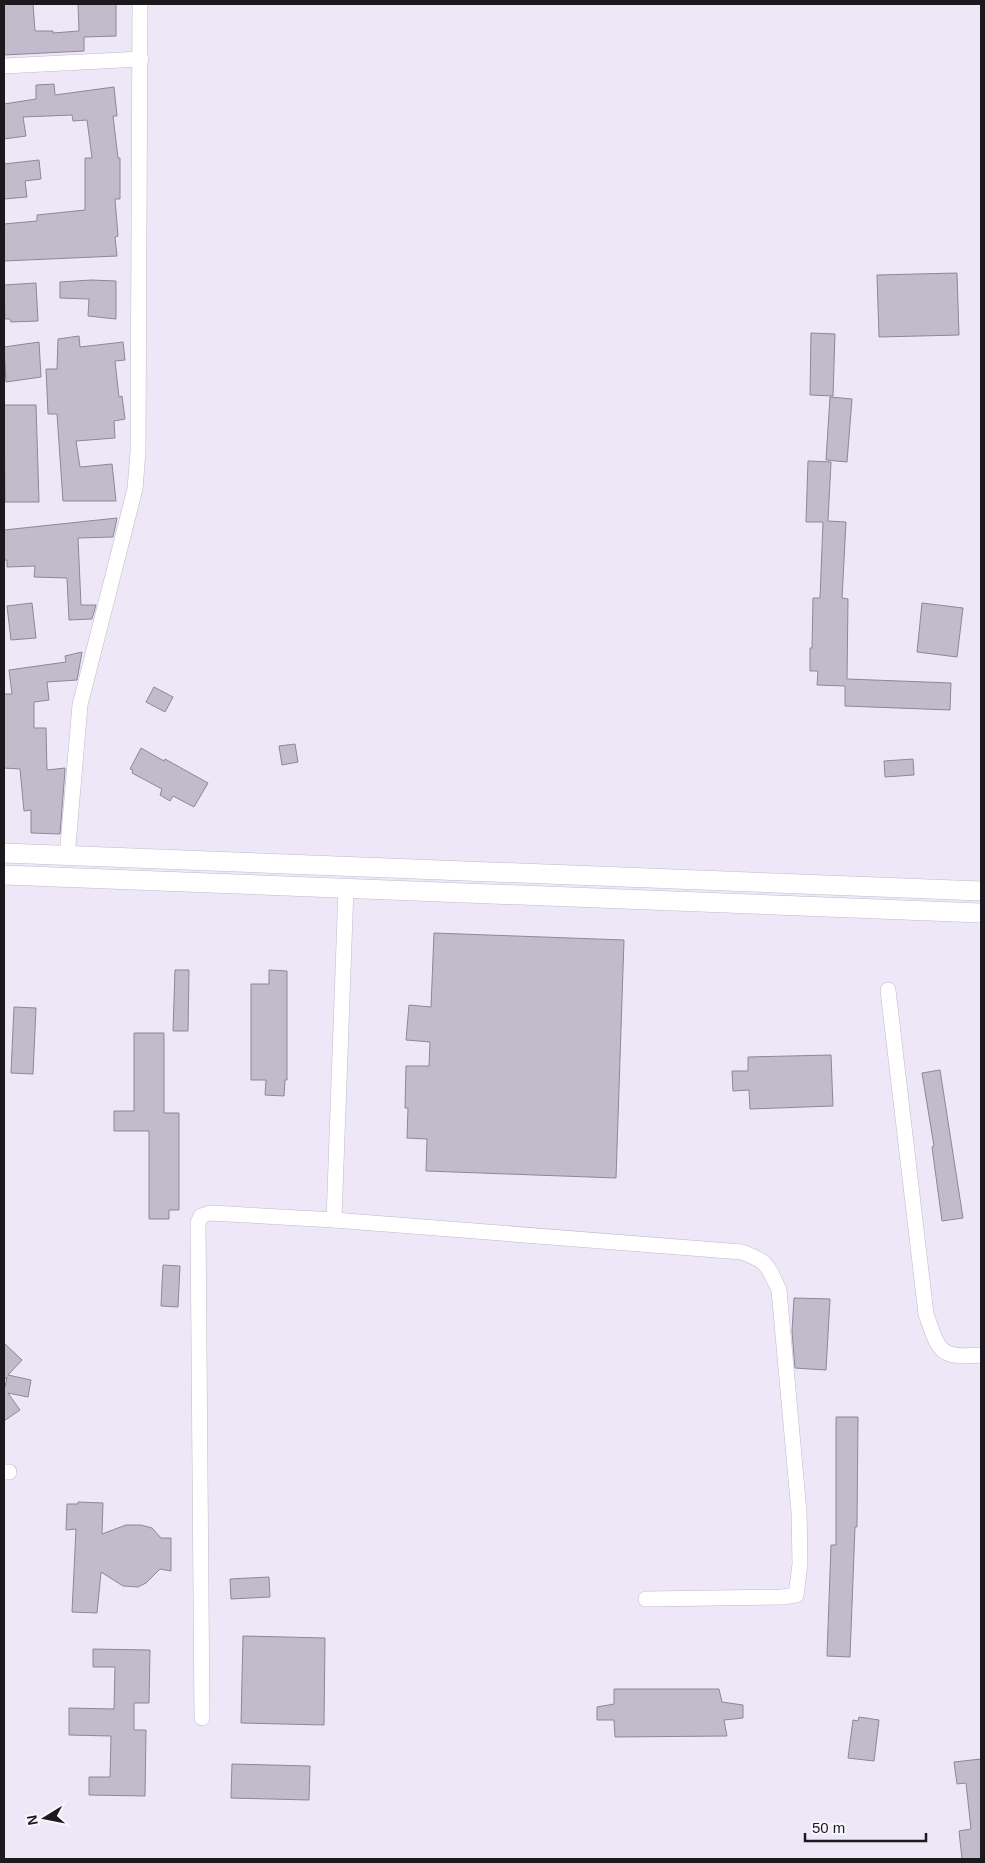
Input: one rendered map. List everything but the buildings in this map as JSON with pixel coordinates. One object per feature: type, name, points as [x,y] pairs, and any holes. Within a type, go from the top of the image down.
[{"type":"street","points":[[67,857],[80,705],[135,490],[138,452],[140,4]]},
{"type":"street","points":[[4,66],[141,59]]},
{"type":"street","points":[[4,854],[981,891]]},
{"type":"street","points":[[4,875],[981,913]]},
{"type":"street","points":[[334,1220],[346,888]]},
{"type":"street","points":[[888,990],[926,1314],[936,1341],[945,1352],[959,1357],[981,1355]]},
{"type":"street","points":[[202,1718],[198,1223],[201,1216],[210,1213],[334,1220],[742,1252],[761,1260],[769,1268],[779,1290],[799,1512],[800,1564],[796,1595],[782,1597],[646,1599]]}]
